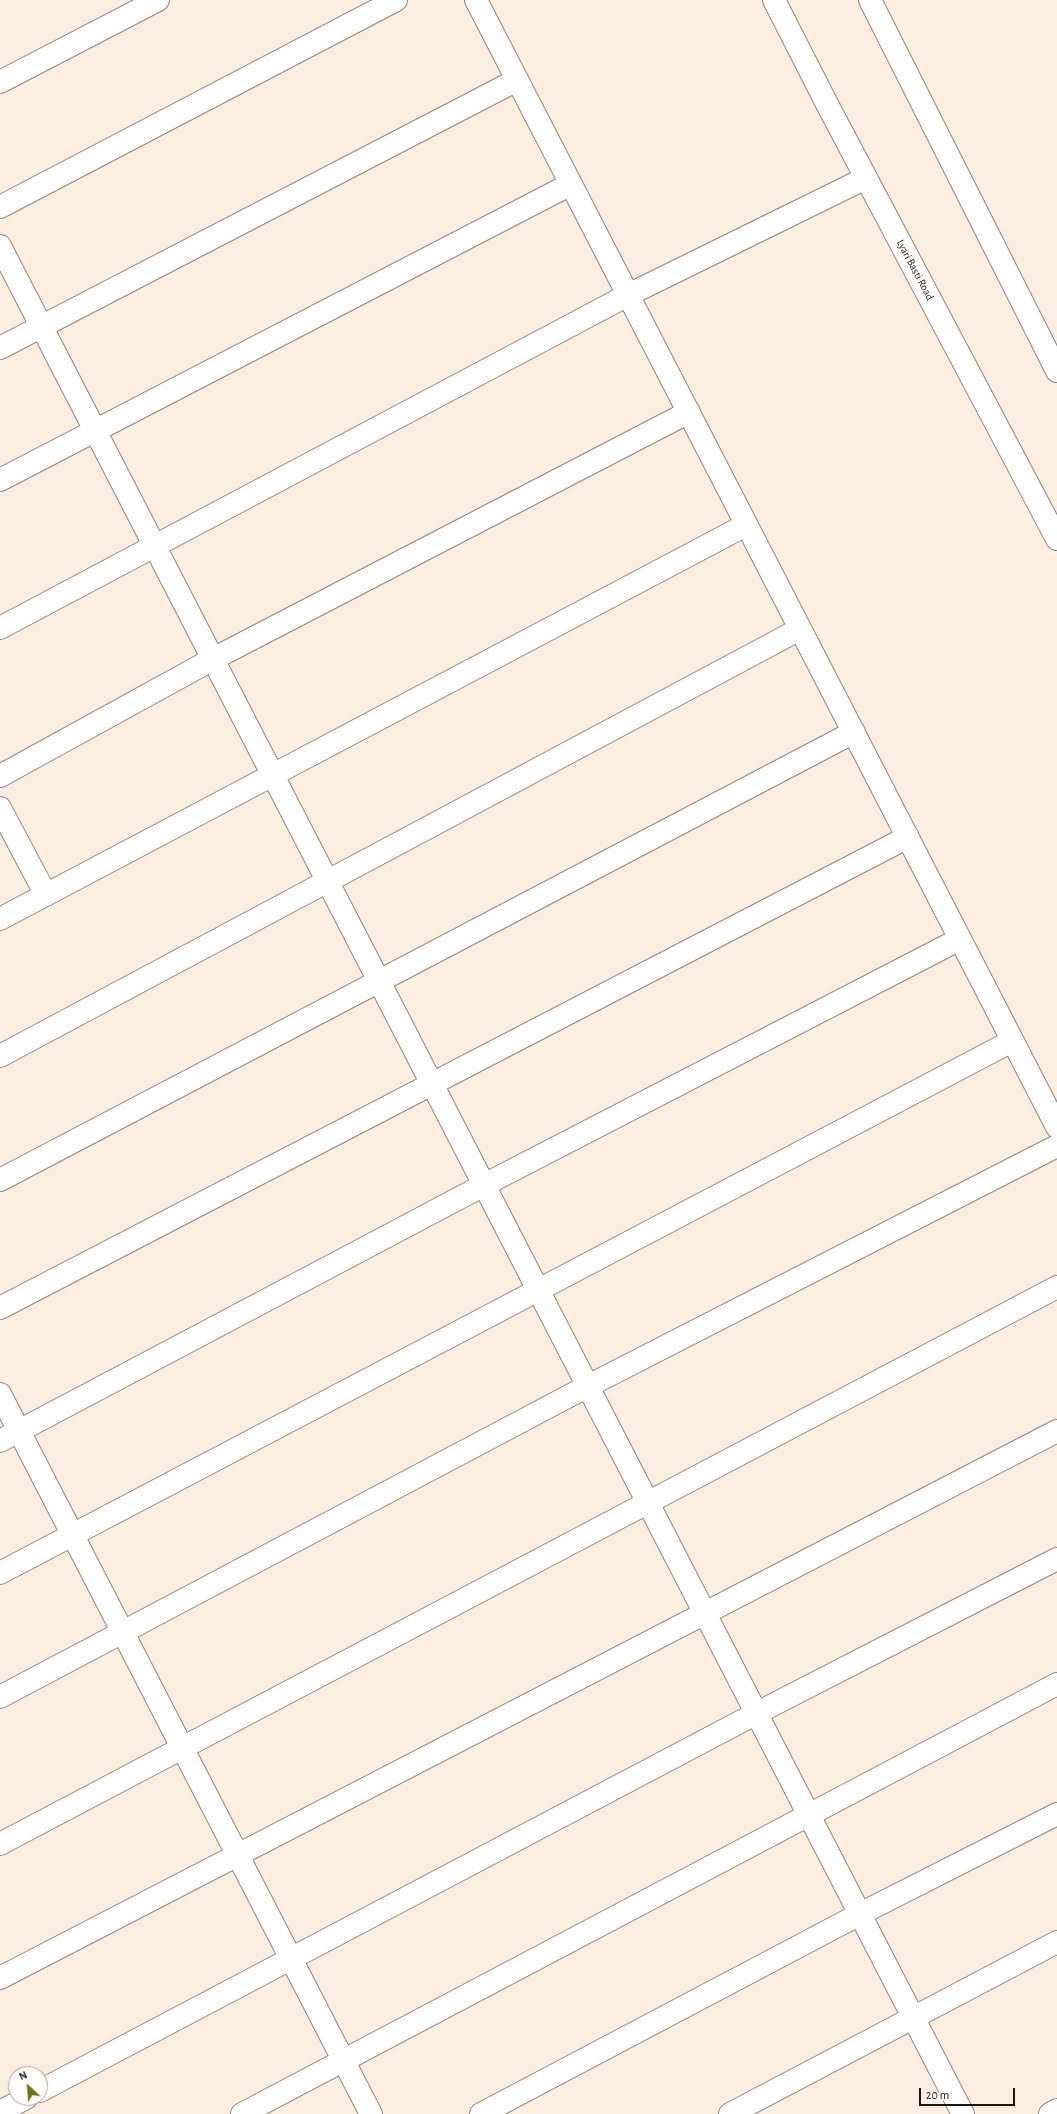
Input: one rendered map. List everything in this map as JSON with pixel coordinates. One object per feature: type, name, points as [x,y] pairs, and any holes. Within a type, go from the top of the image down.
[{"type":"street","points":[[0,82],[158,0]]},
{"type":"street","points":[[0,207],[396,0]]},
{"type":"street","points":[[476,0],[1057,1127]]},
{"type":"street","name":"Lyari Basti Road","points":[[774,0],[866,178],[1057,539]]},
{"type":"street","points":[[870,0],[1051,344],[1057,371]]},
{"type":"street","points":[[0,348],[517,80]]},
{"type":"street","points":[[0,628],[628,295],[866,178]]},
{"type":"street","points":[[0,480],[571,184]]},
{"type":"street","points":[[0,246],[963,2114]]},
{"type":"street","points":[[0,776],[213,659],[689,412]]},
{"type":"street","points":[[0,919],[746,525]]},
{"type":"street","points":[[0,1056],[800,629]]},
{"type":"street","points":[[0,1180],[854,732]]},
{"type":"street","points":[[0,808],[46,895]]},
{"type":"street","points":[[0,1308],[908,837]]},
{"type":"street","points":[[0,1440],[484,1185],[960,939]]},
{"type":"street","points":[[0,1574],[1012,1041]]},
{"type":"street","points":[[0,1697],[588,1386],[1057,1146]]},
{"type":"street","points":[[0,1844],[649,1504],[1057,1287]]},
{"type":"street","points":[[0,1394],[370,2114]]},
{"type":"street","points":[[0,1978],[1057,1431]]},
{"type":"street","points":[[48,2087],[757,1713],[1057,1559]]},
{"type":"street","points":[[242,2114],[1057,1684]]},
{"type":"street","points":[[481,2114],[860,1914],[1057,1814]]},
{"type":"street","points":[[730,2114],[1057,1942]]},
{"type":"street","points":[[0,2112],[11,2106]]},
{"type":"street","points":[[1050,2114],[1057,2110]]}]
